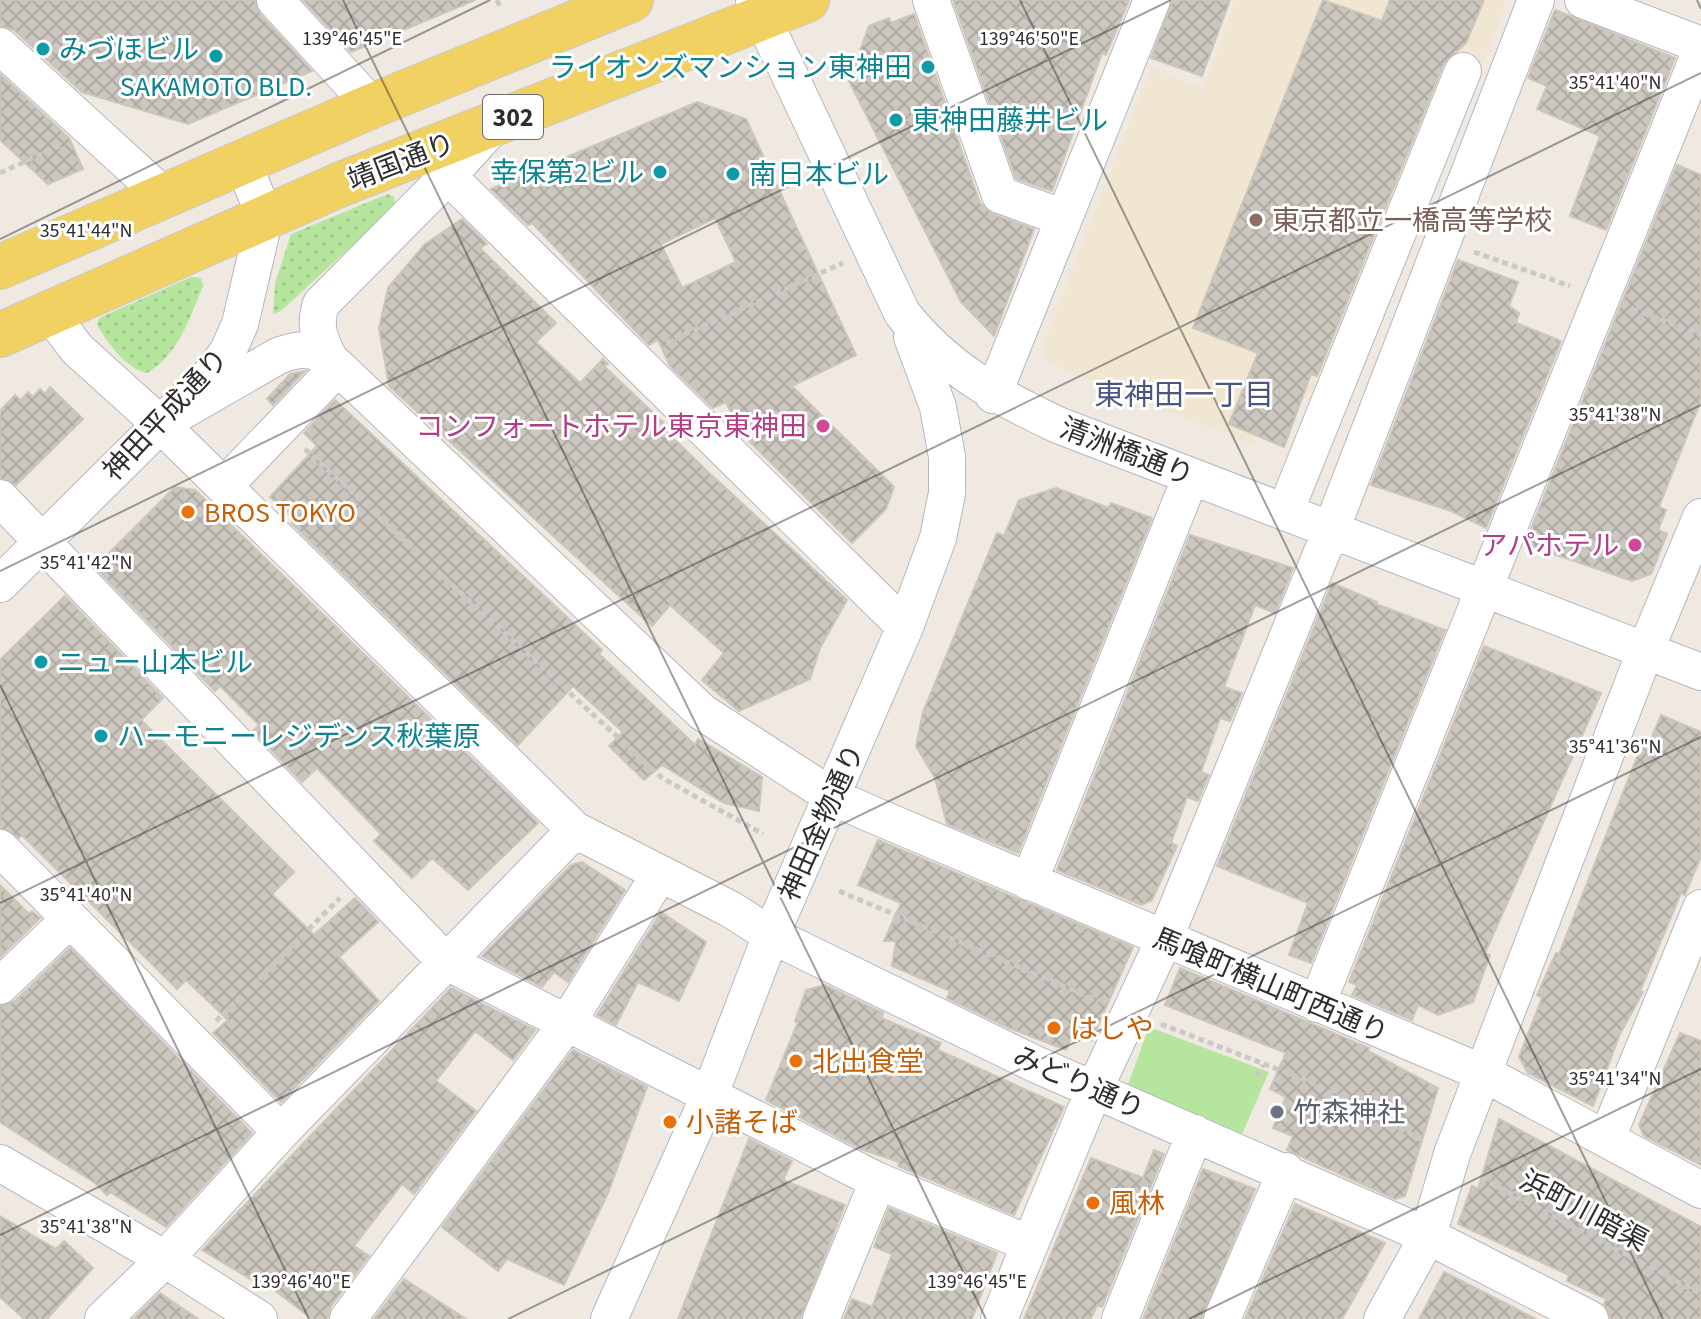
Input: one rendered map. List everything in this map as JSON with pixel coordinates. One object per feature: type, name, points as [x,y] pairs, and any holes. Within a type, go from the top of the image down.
[{"type":"main road","name":"302","points":[[0,267],[372,106],[631,0]]},
{"type":"main road","name":"靖国通り","points":[[0,335],[265,217],[495,124],[758,8],[807,0]]},
{"type":"street","points":[[275,0],[372,106]]},
{"type":"street","points":[[931,0],[1000,195],[1064,218]]},
{"type":"street","points":[[993,395],[1152,0]]},
{"type":"street","points":[[999,1319],[1094,1090],[1133,1013],[1164,940],[1331,530],[1536,0]]},
{"type":"street","points":[[1317,1004],[1701,48],[1583,0]]},
{"type":"street","name":"清洲橋通り","points":[[758,8],[902,313],[925,343],[950,365],[993,395],[1058,425],[1701,672]]},
{"type":"street","points":[[0,46],[164,196]]},
{"type":"street","points":[[1285,512],[1463,71]]},
{"type":"street","points":[[334,363],[318,333],[316,319],[321,304],[495,124]]},
{"type":"street","points":[[243,163],[265,217]]},
{"type":"street","points":[[448,176],[905,627]]},
{"type":"street","name":"神田平成通り","points":[[0,584],[160,424],[228,351],[240,324],[265,217]]},
{"type":"street","name":"みどり通り","points":[[49,312],[77,349],[160,424],[575,830],[730,909],[771,935],[1094,1090],[1286,1171],[1428,1236],[1590,1319]]},
{"type":"street","name":"神田金物通り","points":[[609,1319],[710,1094],[771,935],[905,627],[938,538],[947,493],[947,457],[929,380],[902,313]]},
{"type":"street","points":[[160,424],[293,350],[312,349],[334,363]]},
{"type":"street","points":[[224,486],[280,427],[334,363]]},
{"type":"street","name":"馬喰町横山町西通り","points":[[334,363],[702,712],[833,797],[1483,1073],[1701,1190]]},
{"type":"street","points":[[1029,882],[1191,476]]},
{"type":"street","points":[[0,498],[445,961],[878,1181],[1030,1244]]},
{"type":"street","points":[[1382,1319],[1428,1236],[1441,1149],[1483,1073],[1646,649],[1701,517]]},
{"type":"street","points":[[103,1319],[165,1259],[281,1132],[575,830]]},
{"type":"street","points":[[0,848],[281,1132]]},
{"type":"street","points":[[348,1319],[567,1023],[659,875]]},
{"type":"street","points":[[1607,1138],[1701,908]]},
{"type":"street","points":[[0,986],[69,920]]},
{"type":"street","points":[[1120,1319],[1195,1133]]},
{"type":"street","points":[[0,1163],[165,1259],[259,1319]]},
{"type":"street","points":[[1222,1319],[1286,1171]]},
{"type":"street","points":[[821,1319],[878,1181]]},
{"type":"path","points":[[497,0],[501,9]]},
{"type":"path","points":[[1,171],[92,130]]},
{"type":"path","points":[[1443,241],[1701,335]]},
{"type":"path","points":[[633,359],[872,250]]},
{"type":"path","points":[[280,427],[662,778],[763,834]]},
{"type":"path","points":[[193,1044],[363,875]]},
{"type":"path","name":"浜町川暗渠","points":[[839,891],[1133,1013],[1308,1081],[1441,1149],[1474,1174],[1701,1294]]},
{"type":"path","points":[[1257,1076],[1263,1065]]},
{"type":"shaded area","name":"東京都立一橋高等学校","points":[[1235,0],[1503,0],[1505,7],[1342,413],[1277,388],[1252,445],[1052,365],[1041,351],[1151,68],[1203,89]]},
{"type":"green space","points":[[388,194],[394,197],[395,206],[281,311],[273,314],[275,283],[291,234]]},
{"type":"green space","points":[[191,277],[201,278],[203,286],[188,323],[175,346],[158,365],[147,373],[139,371],[106,340],[97,325],[99,318]]},
{"type":"green space","points":[[1149,1027],[1269,1072],[1242,1134],[1127,1087]]},
{"type":"building","points":[[0,0],[255,0],[260,14],[312,71],[188,124],[82,92],[14,30],[0,26]]},
{"type":"building","points":[[303,0],[475,0],[351,52]]},
{"type":"building","points":[[953,0],[1129,0],[1106,55],[1102,53],[1052,191],[1016,179]]},
{"type":"building","points":[[1173,0],[1230,0],[1202,76],[1151,58]]},
{"type":"building","points":[[1323,0],[1382,21],[1390,0],[1484,0],[1466,43],[1444,63],[1317,376],[1311,374],[1284,447],[1229,424],[1258,353],[1193,328]]},
{"type":"building","points":[[1555,10],[1675,58],[1606,230],[1570,216],[1600,136],[1537,109],[1547,86],[1528,78]]},
{"type":"building","points":[[914,14],[980,203],[992,214],[1034,229],[994,336],[961,302],[849,81],[869,26],[889,18],[891,23]]},
{"type":"building","points":[[0,74],[69,138],[83,169],[48,184],[0,140]]},
{"type":"building","points":[[697,102],[746,119],[856,355],[792,386],[894,487],[886,509],[852,543],[741,433],[726,402],[713,408],[670,366],[658,340],[649,345],[532,223],[528,225],[491,189]],"holes":[[[715,218],[736,262],[682,288],[661,244]]]},
{"type":"building","points":[[1677,165],[1701,175],[1701,400],[1659,507],[1666,510],[1658,530],[1667,534],[1651,574],[1632,581],[1525,544]]},
{"type":"building","points":[[462,219],[487,244],[480,248],[556,323],[536,342],[580,383],[603,359],[608,364],[604,366],[669,428],[664,429],[847,600],[820,648],[810,679],[739,711],[702,680],[724,653],[670,605],[652,626],[389,386],[379,328],[388,288],[424,245]]},
{"type":"building","points":[[1458,260],[1518,282],[1509,306],[1519,313],[1516,323],[1561,341],[1486,528],[1451,511],[1371,485]]},
{"type":"building","points":[[305,371],[273,405],[267,399],[290,374]]},
{"type":"building","points":[[50,387],[83,419],[16,485],[0,478],[0,411],[15,395],[21,400],[28,392],[33,397],[40,389],[45,394]]},
{"type":"building","points":[[335,400],[602,650],[599,654],[695,745],[698,739],[762,777],[759,811],[724,803],[662,765],[644,780],[609,746],[623,732],[573,686],[518,745],[291,523],[294,519],[270,497],[317,446],[304,433]]},
{"type":"building","points":[[175,487],[195,490],[538,823],[468,890],[432,858],[412,878],[374,841],[381,834],[317,768],[302,782],[253,731],[259,725],[220,686],[215,691],[95,567]]},
{"type":"building","points":[[1056,488],[1109,508],[1111,503],[1152,518],[1018,853],[947,824],[935,778],[916,746],[923,712],[997,533],[1004,536],[1019,500]]},
{"type":"building","points":[[1190,535],[1293,568],[1275,613],[1255,605],[1224,687],[1242,693],[1230,721],[1220,718],[1201,772],[1209,775],[1198,801],[1187,797],[1171,843],[1177,846],[1152,900],[1141,905],[1057,870]]},
{"type":"building","points":[[1332,583],[1376,604],[1445,630],[1311,963],[1289,955],[1308,903],[1217,866]]},
{"type":"building","points":[[65,596],[163,698],[141,720],[294,872],[272,894],[314,935],[355,898],[378,922],[339,957],[379,1001],[281,1102],[213,1033],[228,1020],[186,980],[177,989],[22,835],[19,838],[0,828],[0,660]]},
{"type":"building","points":[[1484,646],[1601,693],[1485,953],[1490,955],[1473,1002],[1438,1015],[1418,1005],[1412,1020],[1352,995],[1357,985],[1349,982]]},
{"type":"building","points":[[1661,715],[1701,732],[1701,856],[1685,895],[1681,893],[1640,991],[1643,992],[1620,1034],[1593,1106],[1528,1073],[1519,1057],[1542,998],[1537,995],[1556,953],[1559,954],[1641,747],[1647,749]]},
{"type":"building","points":[[878,840],[1133,947],[1091,1041],[1073,1033],[1066,1050],[1009,1028],[947,998],[950,991],[892,966],[896,941],[884,941],[901,903],[858,885]]},
{"type":"building","points":[[582,862],[625,890],[568,982],[554,972],[542,987],[482,956],[571,865]]},
{"type":"building","points":[[0,885],[29,914],[32,911],[40,918],[0,957]]},
{"type":"building","points":[[661,912],[706,942],[679,1001],[638,982],[616,1025],[597,1015]]},
{"type":"building","points":[[70,948],[252,1133],[166,1227],[110,1192],[107,1195],[95,1183],[0,1122],[0,1006],[15,1001]]},
{"type":"building","points":[[1180,968],[1369,1048],[1368,1051],[1438,1088],[1405,1196],[1395,1199],[1287,1150],[1293,1136],[1273,1128],[1286,1097],[1270,1089],[1286,1053],[1165,1005]]},
{"type":"building","points":[[825,985],[883,1013],[881,1018],[941,1043],[938,1050],[1064,1107],[1014,1215],[898,1166],[899,1162],[861,1149],[766,1100],[798,1022],[795,1021],[806,990]]},
{"type":"building","points":[[451,988],[535,1030],[513,1060],[475,1031],[436,1081],[476,1111],[414,1194],[402,1184],[354,1246],[369,1256],[331,1306],[327,1319],[312,1319],[264,1282],[262,1286],[202,1250]]},
{"type":"building","points":[[1680,1033],[1701,1041],[1701,1165],[1644,1136],[1639,1125]]},
{"type":"building","points":[[573,1050],[647,1087],[608,1193],[564,1285],[507,1259],[498,1271],[442,1227]]},
{"type":"building","points":[[1499,1119],[1701,1227],[1701,1319],[1611,1319],[1604,1304],[1606,1299],[1567,1281],[1569,1275],[1458,1224],[1472,1186],[1478,1189]]},
{"type":"building","points":[[749,1139],[792,1161],[783,1180],[845,1205],[800,1319],[678,1319]]},
{"type":"building","points":[[1154,1150],[1164,1154],[1102,1307],[1097,1305],[1091,1319],[1024,1319],[1091,1158],[1143,1178]]},
{"type":"building","points":[[1203,1169],[1255,1189],[1201,1319],[1143,1319]]},
{"type":"building","points":[[1295,1204],[1385,1243],[1342,1319],[1245,1319]]},
{"type":"building","points":[[889,1208],[997,1253],[972,1319],[844,1319],[852,1299],[872,1307],[892,1254],[874,1247]]},
{"type":"building","points":[[0,1216],[56,1249],[64,1241],[93,1268],[47,1319],[24,1319],[0,1297]]},
{"type":"building","points":[[1444,1272],[1536,1319],[1419,1319]]},
{"type":"building","points":[[404,1279],[466,1319],[374,1319]]},
{"type":"building","points":[[160,1293],[198,1319],[133,1319]]},
{"type":"place","name":"みづほビル","points":[[43,49]]},
{"type":"place","name":"SAKAMOTO BLD.","points":[[216,56]]},
{"type":"place","name":"ライオンズマンション東神田","points":[[928,67]]},
{"type":"place","name":"東神田藤井ビル","points":[[896,120]]},
{"type":"place","name":"幸保第2ビル","points":[[660,172]]},
{"type":"place","name":"南日本ビル","points":[[733,174]]},
{"type":"place","name":"東京都立一橋高等学校","points":[[1256,220]]},
{"type":"place","name":"コンフォートホテル東京東神田","points":[[823,426]]},
{"type":"place","name":"BROS TOKYO","points":[[188,512]]},
{"type":"place","name":"アパホテル","points":[[1635,545]]},
{"type":"place","name":"ニュー山本ビル","points":[[41,662]]},
{"type":"place","name":"ハーモニーレジデンス秋葉原","points":[[101,736]]},
{"type":"place","name":"はしや","points":[[1054,1028]]},
{"type":"place","name":"北出食堂","points":[[796,1061]]},
{"type":"place","name":"竹森神社","points":[[1277,1112]]},
{"type":"place","name":"小諸そば","points":[[670,1122]]},
{"type":"place","name":"風林","points":[[1093,1203]]},
{"type":"district","name":"東神田一丁目","points":[[1184,395]]}]
